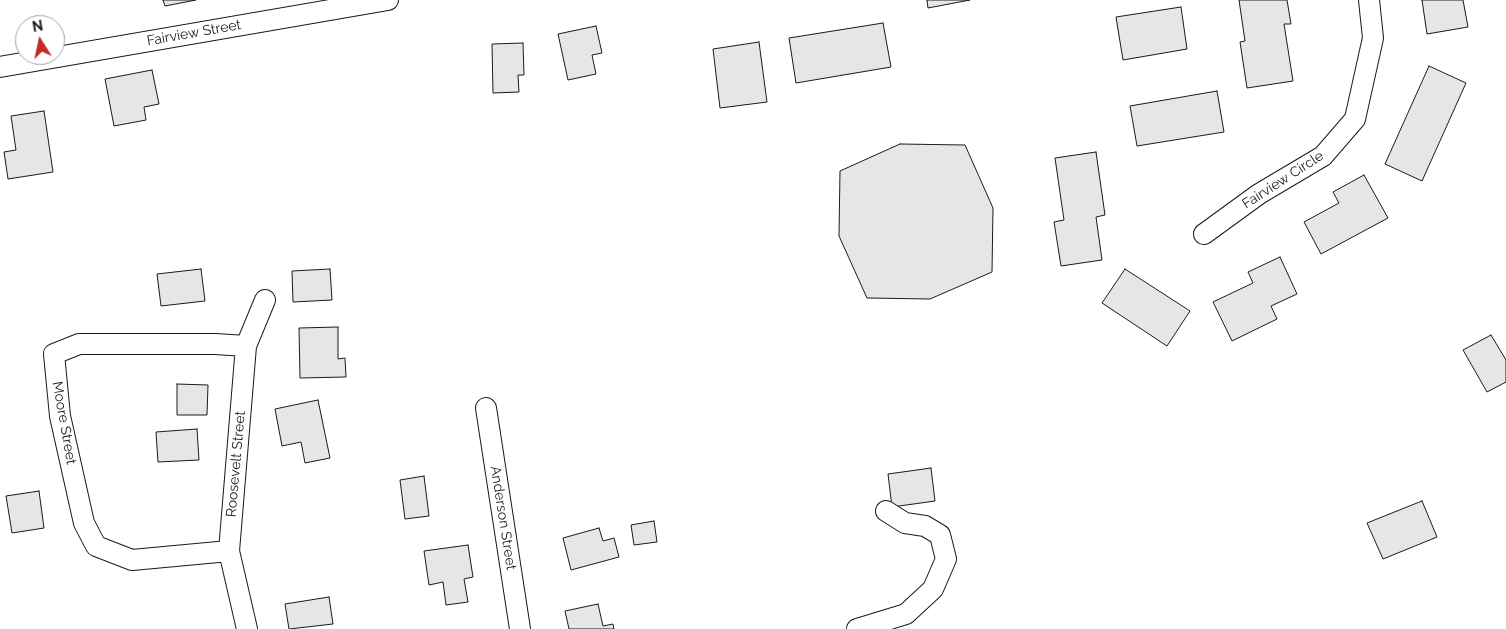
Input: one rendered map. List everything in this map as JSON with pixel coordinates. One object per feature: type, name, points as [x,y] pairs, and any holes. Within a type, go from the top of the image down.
[{"type":"street","name":"Fairview Street","points":[[0,67],[388,0]]},
{"type":"street","name":"Fairview Circle","points":[[1204,234],[1259,194],[1323,156],[1355,118],[1373,38],[1369,0]]},
{"type":"street","name":"Roosevelt Street","points":[[248,629],[229,551],[246,346],[265,300]]},
{"type":"street","name":"Moore Street","points":[[229,551],[132,560],[96,546],[84,523],[60,416],[54,354],[79,344],[215,344],[246,346]]},
{"type":"street","name":"Anderson Street","points":[[486,408],[520,629]]},
{"type":"street","points":[[857,629],[906,614],[934,589],[946,559],[940,535],[925,526],[905,523],[886,511]]},
{"type":"building","points":[[163,0],[196,0],[165,6]]},
{"type":"building","points":[[927,0],[970,0],[928,8]]},
{"type":"building","points":[[1239,0],[1287,0],[1291,24],[1284,24],[1293,81],[1247,88],[1240,42],[1245,41]]},
{"type":"building","points":[[1422,0],[1463,0],[1468,27],[1427,34]]},
{"type":"building","points":[[1181,7],[1187,49],[1123,60],[1116,17]]},
{"type":"building","points":[[883,23],[891,67],[796,83],[789,38]]},
{"type":"building","points":[[596,26],[602,53],[592,55],[596,74],[568,80],[558,34]]},
{"type":"building","points":[[759,42],[767,102],[720,108],[713,49]]},
{"type":"building","points":[[523,43],[524,75],[518,75],[519,92],[493,93],[492,44]]},
{"type":"building","points":[[1429,66],[1466,83],[1422,181],[1385,164]]},
{"type":"building","points":[[152,70],[159,104],[144,107],[146,120],[114,126],[105,79]]},
{"type":"building","points":[[1217,91],[1224,132],[1137,146],[1130,106]]},
{"type":"building","points":[[44,111],[53,172],[8,179],[4,152],[16,150],[11,116]]},
{"type":"building","points":[[900,144],[965,145],[993,208],[992,272],[930,299],[867,298],[839,236],[840,171]]},
{"type":"building","points":[[1096,152],[1105,215],[1096,217],[1102,260],[1061,266],[1054,222],[1064,220],[1055,158]]},
{"type":"building","points":[[1364,175],[1388,218],[1321,254],[1304,222],[1339,203],[1333,192]]},
{"type":"building","points":[[1280,257],[1297,294],[1271,306],[1277,319],[1232,341],[1213,302],[1253,283],[1248,272]]},
{"type":"building","points":[[201,269],[205,301],[161,306],[157,274]]},
{"type":"building","points":[[330,269],[332,300],[293,302],[292,271]]},
{"type":"building","points":[[1125,269],[1190,311],[1167,346],[1102,303]]},
{"type":"building","points":[[338,327],[338,359],[345,358],[346,377],[300,378],[299,328]]},
{"type":"building","points":[[1491,335],[1506,360],[1506,382],[1487,392],[1463,350]]},
{"type":"building","points":[[177,384],[208,385],[207,415],[177,415]]},
{"type":"building","points":[[318,400],[330,458],[305,463],[301,442],[282,446],[275,409]]},
{"type":"building","points":[[197,429],[199,460],[158,462],[156,432]]},
{"type":"building","points":[[931,468],[935,501],[892,507],[888,474]]},
{"type":"building","points":[[424,476],[429,516],[405,519],[400,480]]},
{"type":"building","points":[[39,491],[44,528],[12,533],[6,496]]},
{"type":"building","points":[[1422,501],[1437,537],[1383,559],[1367,523]]},
{"type":"building","points":[[654,521],[657,542],[634,545],[631,525]]},
{"type":"building","points":[[599,528],[603,541],[614,538],[619,557],[571,570],[563,538]]},
{"type":"building","points":[[468,545],[473,577],[464,579],[468,602],[446,605],[443,582],[429,585],[424,551]]},
{"type":"building","points":[[329,597],[333,624],[289,629],[285,604]]},
{"type":"building","points":[[598,604],[603,626],[613,624],[614,629],[569,629],[565,611]]}]
